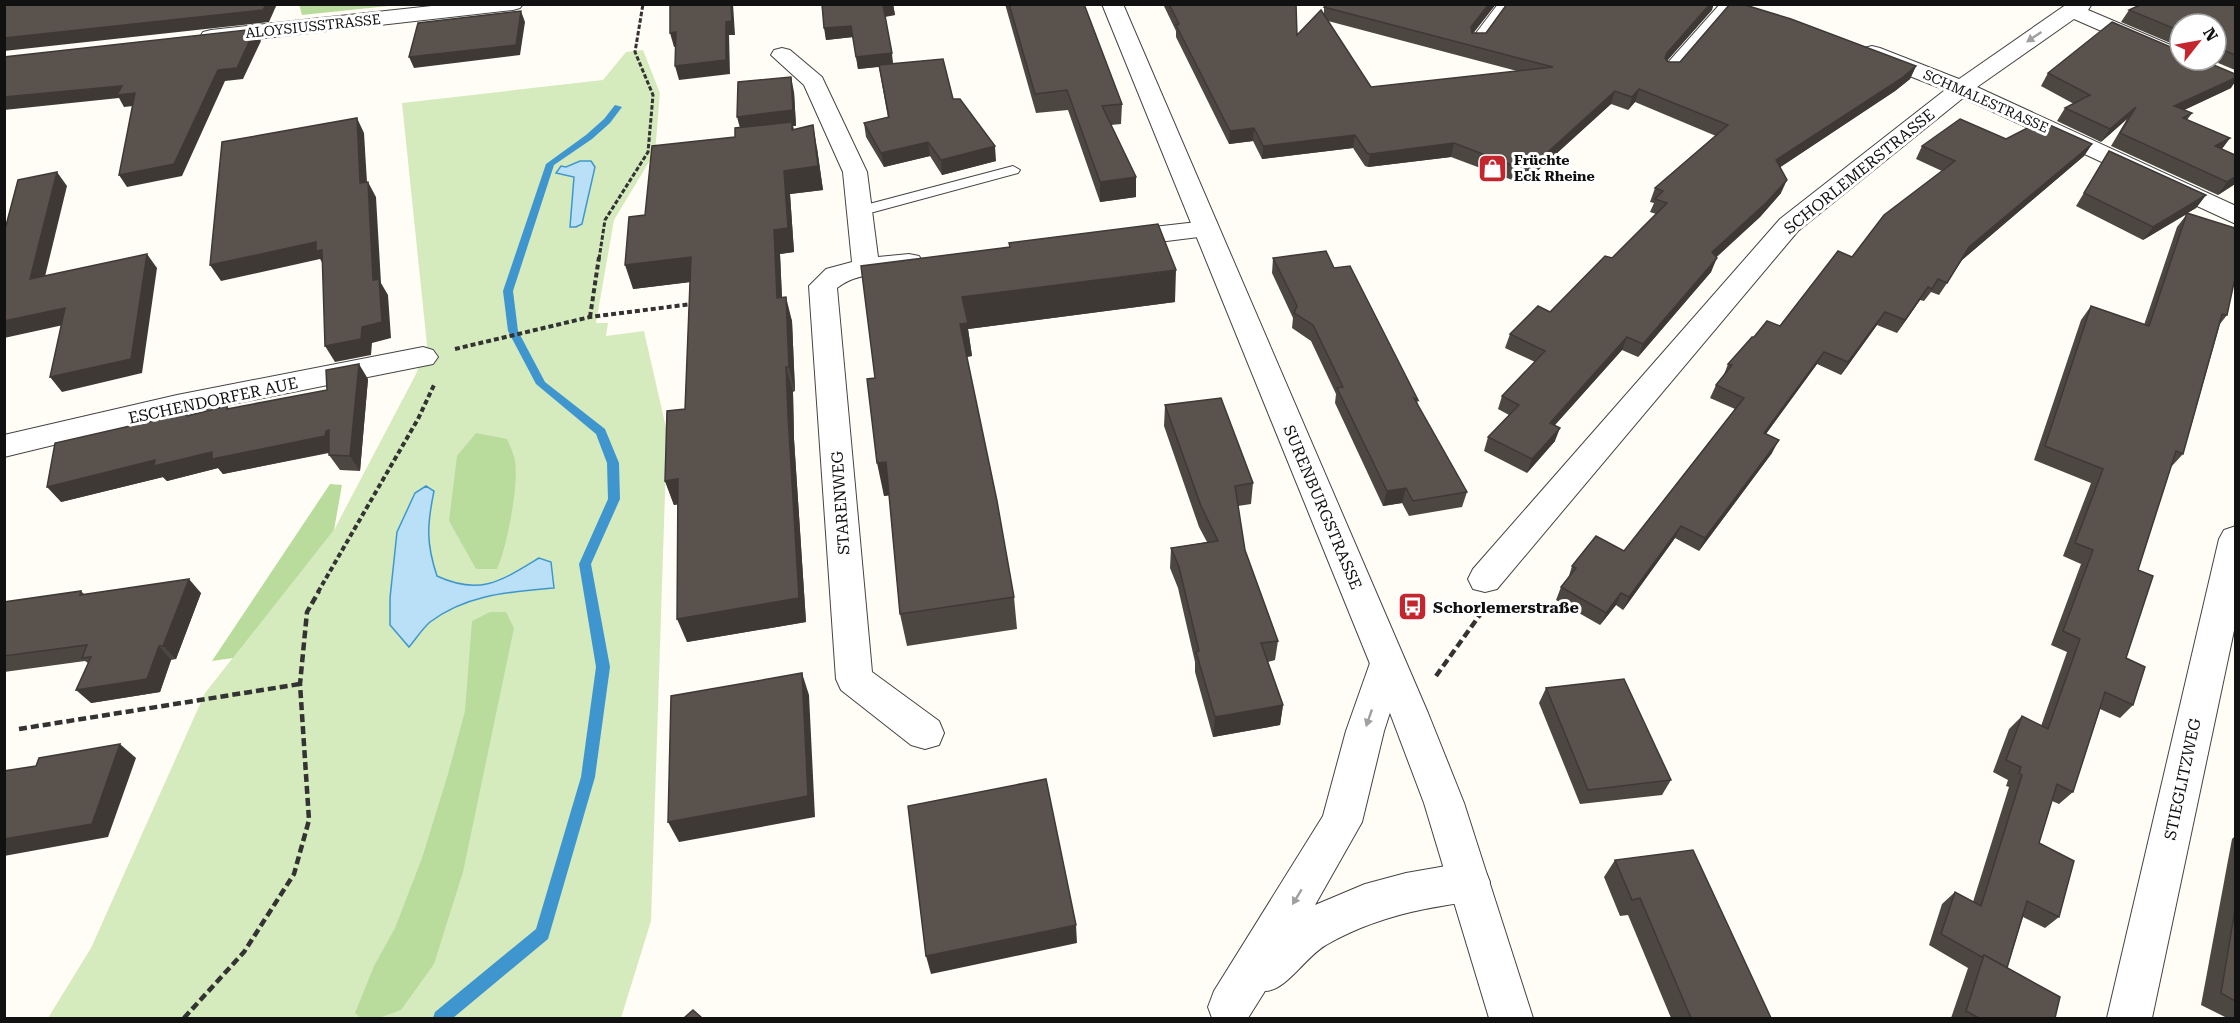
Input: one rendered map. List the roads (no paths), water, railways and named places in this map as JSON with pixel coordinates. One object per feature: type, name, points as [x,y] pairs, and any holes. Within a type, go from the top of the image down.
[{"type":"street","name":"ALOYSIUSSTRASSE","points":[[194,39],[513,4]]},
{"type":"street","name":"SURENBURGSTRASSE","points":[[1112,4],[1409,713],[1444,803],[1511,1018]]},
{"type":"street","name":"SCHORLEMERSTRASSE","points":[[1485,579],[1789,225],[1961,88],[2077,8],[2168,52]]},
{"type":"street","name":"SCHMALESTRASSE","points":[[1853,46],[1961,88],[2235,216]]},
{"type":"street","points":[[782,55],[814,82],[826,133],[855,172],[866,267]]},
{"type":"street","points":[[1089,242],[1206,230]]},
{"type":"street","name":"STARENWEG","points":[[925,733],[854,679],[823,286],[836,275],[866,267],[936,259]]},
{"type":"street","name":"ESCHENDORFER AUE","points":[[4,446],[177,405],[428,370]]},
{"type":"street","name":"STIEGLITZWEG","points":[[2129,1018],[2235,539]]},
{"type":"street","points":[[1226,1013],[1342,822],[1365,731],[1388,663]]},
{"type":"street","points":[[1226,1013],[1305,933],[1377,899],[1469,882]]},
{"type":"lane","points":[[1476,41],[1505,4]]},
{"type":"lane","points":[[1669,70],[1735,7]]},
{"type":"lane","points":[[859,211],[1012,170]]},
{"type":"water","points":[[580,161],[591,161],[595,167],[582,224],[570,227],[574,177],[556,173],[561,166],[566,167]]},
{"type":"water","points":[[426,486],[434,491],[429,534],[437,576],[466,585],[490,583],[539,558],[551,562],[554,588],[489,596],[459,605],[430,622],[409,647],[390,625],[390,598],[397,532],[415,493]]},
{"type":"waterway","points":[[441,1018],[542,934],[588,777],[603,667],[585,564],[614,499],[613,463],[601,432],[541,384],[513,331],[508,291],[550,164],[589,137],[607,121],[618,107]]},
{"type":"place","name":"Früchte Eck Rheine","points":[[1493,168]]},
{"type":"place","name":"Schorlemerstraße","points":[[1412,607]]}]
